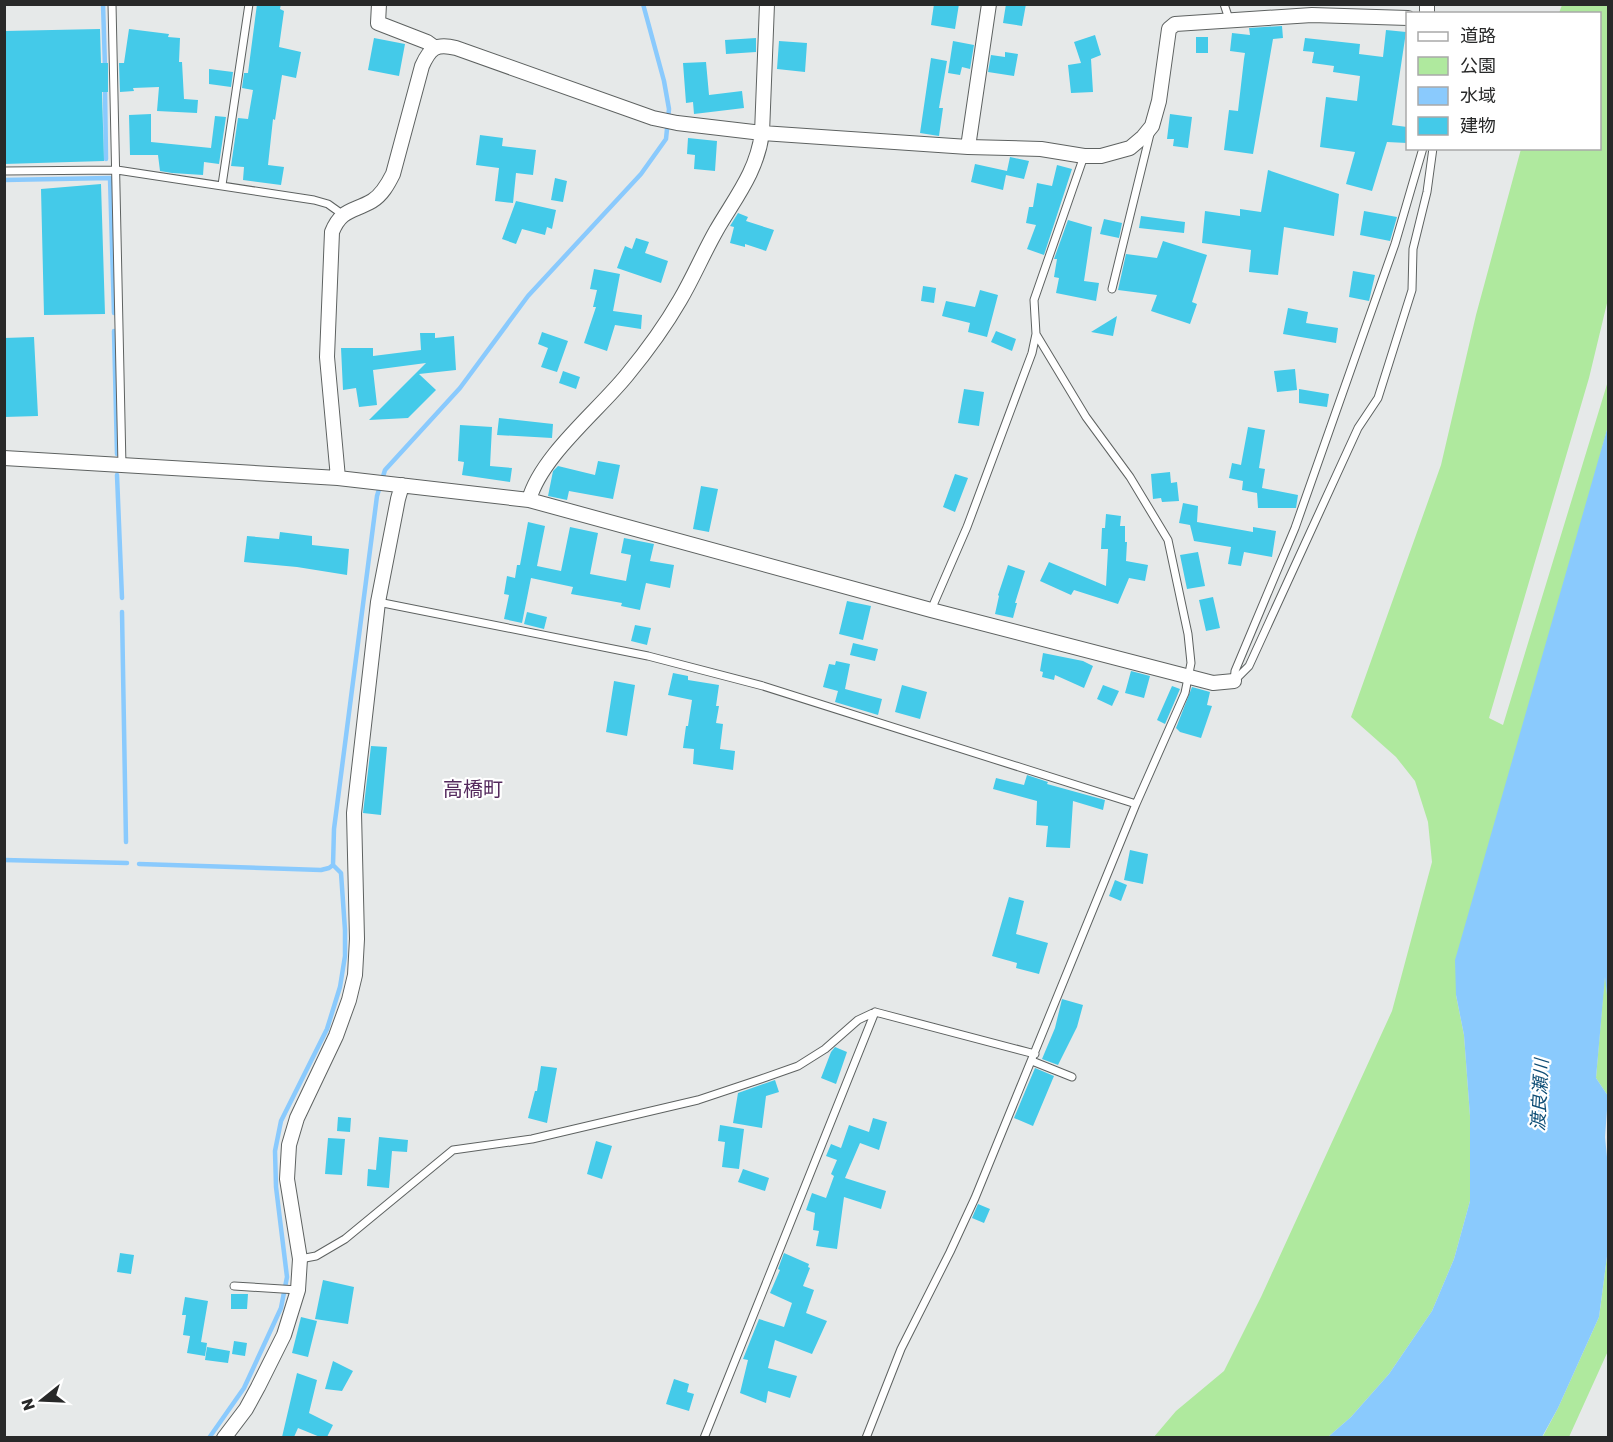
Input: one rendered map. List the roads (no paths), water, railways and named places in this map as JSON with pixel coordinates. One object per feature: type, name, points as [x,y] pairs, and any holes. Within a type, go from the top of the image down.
[{"type":"street","points":[[379,4],[378,23],[428,42],[435,47]]},
{"type":"street","points":[[529,500],[533,487],[560,450],[627,376],[680,300],[716,232],[747,181],[759,153],[762,133],[767,4]]},
{"type":"street","points":[[968,147],[989,4]]},
{"type":"street","points":[[338,478],[327,357],[332,232],[342,214],[374,200],[393,174],[422,66],[427,54],[435,47],[445,45],[456,48],[653,118],[677,123],[762,133],[968,147],[1041,149],[1084,156],[1101,156],[1130,148],[1152,126],[1169,29],[1175,24],[1312,15],[1406,18]]},
{"type":"street","points":[[4,458],[338,478],[529,500],[1213,684],[1234,681]]},
{"type":"street","points":[[224,1437],[246,1409],[284,1335],[300,1259],[286,1179],[289,1145],[297,1118],[336,1036],[355,975],[357,939],[354,813],[378,602],[398,499],[397,485]]},
{"type":"lane","points":[[112,4],[122,466]]},
{"type":"lane","points":[[222,185],[249,4]]},
{"type":"lane","points":[[1224,4],[1230,19]]},
{"type":"lane","points":[[1112,289],[1152,126]]},
{"type":"lane","points":[[1234,681],[1235,671],[1295,528],[1395,244],[1422,150]]},
{"type":"lane","points":[[1234,681],[1249,666],[1358,428],[1378,398],[1412,290],[1413,249],[1427,192],[1433,150]]},
{"type":"lane","points":[[932,610],[975,505],[1032,353],[1036,334],[1034,300],[1084,156]]},
{"type":"lane","points":[[4,171],[117,170],[314,200],[327,204],[342,214]]},
{"type":"lane","points":[[866,1437],[901,1349],[975,1198],[1034,1058],[1136,804],[1185,693],[1191,663],[1188,634],[1168,540],[1130,477],[1086,417],[1036,334]]},
{"type":"lane","points":[[378,602],[648,656],[763,686],[1136,804]]},
{"type":"lane","points":[[704,1437],[874,1012]]},
{"type":"lane","points":[[300,1259],[316,1256],[345,1239],[453,1150],[532,1139],[698,1100],[750,1083],[798,1066],[825,1049],[858,1020],[874,1012],[1034,1058],[1072,1077]]},
{"type":"lane","points":[[234,1286],[294,1289]]},
{"type":"water","name":"渡良瀬川","points":[[1608,426],[1608,1005],[1605,977],[1596,1078],[1608,1096],[1605,1137],[1608,1167],[1608,1249],[1599,1317],[1558,1408],[1542,1437],[1328,1437],[1351,1417],[1389,1374],[1432,1311],[1454,1259],[1470,1201],[1470,1116],[1464,1035],[1456,995],[1455,960]]},
{"type":"waterway","points":[[103,4],[105,67]]},
{"type":"waterway","points":[[209,1438],[244,1388],[281,1308],[287,1277],[276,1187],[275,1151],[281,1121],[327,1029],[340,987],[345,956],[345,930],[341,873],[333,865],[334,829],[377,496],[385,470],[460,388],[528,296],[641,174],[666,139],[669,109],[664,81],[643,4]]},
{"type":"waterway","points":[[105,87],[106,159]]},
{"type":"waterway","points":[[4,180],[110,178],[114,313]]},
{"type":"waterway","points":[[114,331],[117,454]]},
{"type":"waterway","points":[[117,475],[122,598]]},
{"type":"waterway","points":[[122,612],[126,842]]},
{"type":"waterway","points":[[4,860],[127,863]]},
{"type":"waterway","points":[[139,864],[321,870],[333,865]]},
{"type":"district","name":"高橋町","points":[[473,789]]}]
